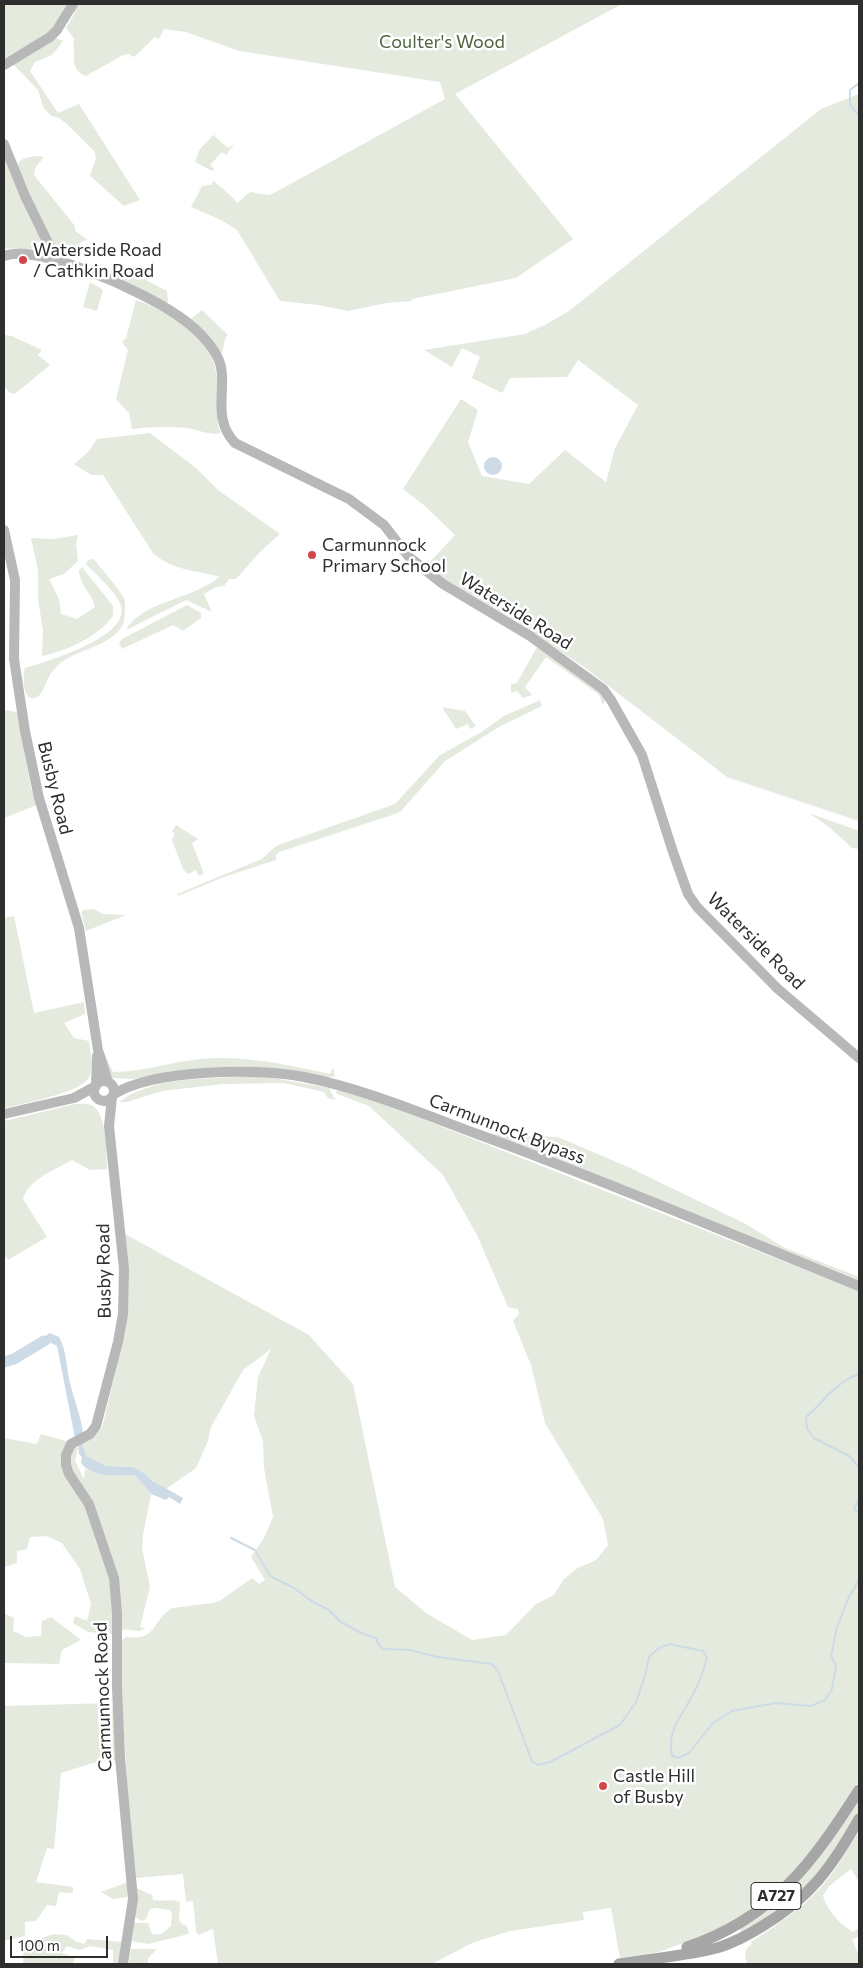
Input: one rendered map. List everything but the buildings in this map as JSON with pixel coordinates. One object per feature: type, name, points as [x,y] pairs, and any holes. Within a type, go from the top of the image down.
[{"type":"main road","points":[[4,64],[50,37],[57,30],[73,4]]},
{"type":"main road","points":[[4,144],[50,247],[51,258]]},
{"type":"main road","name":"Waterside Road","points":[[4,256],[16,253],[51,258],[134,292],[184,320],[199,334],[220,361],[223,425],[235,443],[328,488],[365,510],[384,525],[409,557],[426,572],[530,636],[603,689],[642,755],[688,894],[697,907],[778,988],[859,1058]]},
{"type":"main road","name":"Busby Road","points":[[4,530],[15,580],[14,659],[25,731],[39,798],[79,928],[98,1050],[109,1083]]},
{"type":"main road","name":"Busby Road","points":[[96,1086],[98,1050]]},
{"type":"main road","name":"Carmunnock Bypass","points":[[113,1096],[130,1086],[180,1076],[224,1072],[276,1073],[336,1084],[541,1158],[859,1286]]},
{"type":"main road","points":[[4,1114],[74,1098],[107,1101],[113,1096],[114,1088],[109,1083],[100,1082],[74,1098]]},
{"type":"main road","name":"Carmunnock Bypass","points":[[109,1083],[130,1086]]},
{"type":"main road","points":[[96,1086],[94,1092],[98,1099]]},
{"type":"main road","name":"Busby Road","points":[[79,1439],[96,1426],[118,1342],[123,1314],[124,1269],[110,1126],[113,1096]]},
{"type":"main road","name":"Busby Road","points":[[98,1099],[110,1126]]},
{"type":"main road","name":"Carmunnock Road","points":[[79,1439],[68,1449],[66,1469],[89,1504],[114,1578],[116,1688],[133,1899],[123,1964]]},
{"type":"main road","name":"A727","points":[[656,1958],[699,1943],[731,1928],[783,1891],[817,1854],[859,1790]]},
{"type":"main road","name":"A727","points":[[619,1964],[720,1947],[738,1941],[775,1919],[807,1894],[832,1865],[859,1819]]},
{"type":"main road","points":[[731,1928],[738,1941]]},
{"type":"green space","points":[[4,4],[67,4],[55,25],[48,32],[4,59]]},
{"type":"green space","name":"Coulter's Wood","points":[[77,4],[622,4],[455,94],[573,239],[516,278],[412,299],[411,301],[386,303],[348,311],[319,305],[280,301],[237,230],[221,220],[191,207],[202,186],[211,185],[214,181],[237,203],[250,192],[268,195],[274,193],[445,99],[440,82],[239,51],[186,32],[164,29],[159,39],[155,37],[134,57],[129,54],[123,55],[86,76],[77,70],[75,66],[73,41],[75,40],[66,28],[75,13],[73,12]]},
{"type":"green space","points":[[56,38],[63,41],[51,55],[35,62],[30,71],[58,113],[79,104],[140,200],[124,206],[90,176],[96,158],[94,151],[68,125],[44,109],[38,90],[12,63]]},
{"type":"green space","points":[[859,94],[859,821],[727,777],[584,667],[440,577],[426,566],[455,535],[425,506],[403,489],[461,399],[478,410],[468,442],[482,476],[529,484],[565,450],[606,482],[615,448],[638,405],[578,360],[567,377],[510,378],[502,393],[472,378],[480,357],[462,348],[452,367],[424,350],[525,334],[569,311],[821,109]]},
{"type":"green space","points":[[217,131],[214,136],[228,148],[234,144],[226,155],[222,152],[210,165],[214,169],[212,171],[195,162],[200,149]]},
{"type":"green space","points":[[4,153],[43,241],[42,248],[33,250],[4,249]]},
{"type":"green space","points":[[38,156],[44,157],[35,168],[34,175],[75,226],[75,231],[87,239],[80,243],[71,258],[55,249],[17,167],[22,159]]},
{"type":"green space","points":[[122,271],[132,273],[167,291],[168,303],[108,273]]},
{"type":"green space","points":[[90,282],[103,290],[97,311],[83,307]]},
{"type":"green space","points":[[136,300],[148,304],[173,318],[197,337],[206,348],[213,360],[216,372],[218,426],[221,433],[212,434],[173,427],[132,429],[129,413],[116,399],[128,350],[122,342],[126,338]]},
{"type":"green space","points":[[202,310],[228,335],[225,339],[222,353],[191,319]]},
{"type":"green space","points":[[4,335],[12,336],[42,350],[38,355],[50,365],[15,394],[10,393],[4,386]]},
{"type":"green space","points":[[150,433],[196,468],[218,490],[280,534],[260,552],[236,579],[229,579],[224,586],[216,587],[204,594],[212,612],[186,600],[126,630],[134,620],[156,606],[196,590],[219,577],[177,567],[153,553],[103,475],[91,475],[74,464],[89,451],[97,439]]},
{"type":"green space","points":[[78,535],[76,544],[78,561],[64,574],[49,579],[59,599],[61,614],[77,619],[95,607],[80,576],[79,571],[82,567],[113,606],[113,616],[107,624],[90,637],[61,651],[42,656],[43,631],[38,599],[38,570],[31,538],[54,539]]},
{"type":"green space","points":[[94,559],[124,598],[124,621],[120,629],[107,640],[59,664],[51,673],[41,694],[31,698],[24,687],[25,668],[67,654],[100,638],[113,628],[120,617],[121,606],[119,601],[106,584],[86,564],[88,560]]},
{"type":"green space","points":[[187,605],[201,613],[201,618],[183,631],[173,625],[122,649],[119,643],[122,639]]},
{"type":"green space","points":[[537,647],[598,690],[606,700],[602,705],[598,694],[546,657],[525,687],[532,695],[523,698],[517,691],[511,693],[511,684],[517,683]]},
{"type":"green space","points":[[540,700],[542,706],[499,727],[445,761],[401,811],[279,852],[276,855],[276,860],[224,877],[178,896],[177,894],[262,859],[276,846],[395,804],[440,755],[480,733],[504,716]]},
{"type":"green space","points":[[442,707],[465,711],[476,726],[470,729],[468,724],[456,729]]},
{"type":"green space","points":[[4,710],[17,712],[31,788],[37,805],[4,818]]},
{"type":"green space","points":[[809,813],[859,831],[859,849],[852,848],[829,827]]},
{"type":"green space","points":[[176,825],[198,839],[192,843],[204,874],[199,876],[196,870],[188,874],[183,869],[172,840],[175,833],[172,832]]},
{"type":"green space","points":[[93,909],[103,914],[126,915],[86,931],[81,912]]},
{"type":"green space","points":[[14,916],[34,1013],[84,1002],[85,1014],[64,1023],[74,1038],[89,1041],[92,1065],[88,1079],[73,1089],[4,1108],[4,918]]},
{"type":"green space","points":[[100,1044],[113,1072],[200,1059],[233,1058],[298,1067],[330,1074],[333,1067],[335,1076],[328,1078],[268,1068],[232,1067],[186,1070],[133,1079],[112,1078]]},
{"type":"green space","points":[[267,1077],[329,1088],[335,1100],[328,1098],[324,1092],[284,1083],[223,1084],[162,1091],[127,1102],[119,1102],[132,1094],[160,1084],[190,1079]]},
{"type":"green space","points":[[338,1090],[379,1102],[859,1291],[859,1781],[819,1841],[786,1879],[763,1896],[746,1912],[715,1931],[659,1952],[620,1958],[611,1908],[583,1912],[584,1920],[510,1931],[472,1943],[432,1964],[218,1964],[213,1929],[198,1935],[196,1931],[193,1901],[186,1902],[183,1874],[136,1878],[121,1689],[122,1640],[126,1637],[144,1636],[149,1633],[165,1613],[172,1608],[213,1603],[221,1600],[252,1578],[259,1584],[265,1580],[251,1557],[264,1538],[273,1517],[264,1468],[263,1441],[254,1416],[258,1377],[271,1349],[243,1370],[211,1427],[208,1441],[196,1468],[166,1489],[133,1467],[106,1466],[86,1456],[82,1442],[91,1439],[102,1428],[123,1341],[125,1234],[309,1335],[353,1384],[395,1587],[426,1613],[472,1640],[506,1635],[536,1604],[554,1595],[563,1580],[576,1569],[596,1560],[608,1545],[603,1519],[545,1423],[531,1365],[513,1321],[519,1314],[518,1309],[508,1307],[477,1235],[443,1175],[369,1106],[337,1094]]},
{"type":"green space","points":[[75,1104],[91,1105],[97,1109],[101,1116],[105,1134],[107,1169],[90,1170],[72,1160],[43,1176],[31,1186],[23,1199],[47,1237],[8,1260],[4,1255],[4,1121]]},
{"type":"green space","points":[[490,1134],[558,1137],[628,1167],[746,1224],[783,1247],[859,1277],[859,1280]]},
{"type":"green space","points":[[41,1434],[66,1441],[78,1448],[75,1461],[84,1479],[85,1469],[95,1473],[135,1475],[151,1494],[142,1548],[150,1587],[140,1627],[145,1629],[139,1631],[119,1629],[113,1607],[112,1634],[88,1632],[73,1623],[75,1616],[87,1621],[91,1604],[80,1569],[62,1543],[46,1536],[30,1537],[27,1549],[17,1551],[17,1563],[4,1567],[4,1438],[37,1444]]},
{"type":"green space","points":[[4,1613],[14,1618],[13,1631],[26,1637],[41,1636],[42,1621],[51,1617],[81,1640],[62,1650],[59,1664],[4,1663]]},
{"type":"green space","points":[[112,1703],[116,1760],[93,1763],[61,1773],[54,1849],[47,1848],[36,1882],[73,1887],[73,1892],[59,1892],[56,1906],[47,1905],[36,1921],[25,1922],[25,1936],[4,1941],[4,1706]]},
{"type":"green space","points":[[859,1799],[859,1814],[837,1853],[789,1905],[741,1933],[740,1928],[784,1895]]},
{"type":"green space","points":[[859,1831],[859,1882],[851,1869],[829,1886],[823,1896],[831,1912],[843,1925],[853,1932],[859,1928],[859,1936],[852,1940],[859,1955],[859,1964],[747,1964],[745,1953],[752,1944],[751,1942],[788,1917],[822,1886]]},
{"type":"green space","points":[[128,1882],[127,1897],[113,1899],[101,1892]]},
{"type":"green space","points":[[136,1888],[152,1895],[153,1900],[174,1900],[180,1902],[179,1920],[183,1925],[186,1925],[188,1934],[149,1944],[132,1941],[134,1923],[148,1923],[152,1934],[161,1934],[171,1926],[172,1914],[170,1910],[156,1908],[150,1909],[146,1919],[142,1921],[135,1917]]},
{"type":"green space","points":[[54,1934],[67,1935],[75,1941],[84,1944],[87,1939],[122,1942],[119,1964],[110,1964],[113,1963],[113,1950],[90,1946],[80,1950],[67,1946],[62,1953],[75,1958],[73,1964],[23,1964],[24,1940],[34,1940]]},
{"type":"green space","points":[[131,1949],[157,1949],[148,1958],[148,1964],[129,1964]]},
{"type":"shaded area","points":[[489,457],[497,457],[502,462],[500,473],[489,475],[484,470],[484,462]]},
{"type":"shaded area","points":[[50,1333],[59,1337],[65,1353],[70,1383],[83,1434],[75,1438],[57,1346],[51,1343],[32,1352],[29,1346]]},
{"type":"shaded area","points":[[82,1442],[86,1456],[106,1466],[133,1467],[183,1498],[180,1504],[169,1497],[166,1500],[151,1494],[135,1475],[106,1475],[92,1472],[81,1463],[82,1457],[79,1454],[78,1443]]},
{"type":"waterway","points":[[859,83],[850,90],[850,105],[859,115]]},
{"type":"waterway","points":[[4,1362],[14,1359],[44,1341]]},
{"type":"waterway","points":[[859,1374],[843,1382],[806,1417],[807,1429],[814,1438],[849,1456],[859,1467]]},
{"type":"waterway","points":[[859,1498],[854,1510],[859,1512]]},
{"type":"waterway","points":[[231,1538],[255,1550],[270,1576],[294,1588],[313,1602],[329,1610],[341,1622],[363,1634],[376,1638],[383,1649],[410,1650],[438,1657],[492,1664],[498,1671],[532,1761],[538,1765],[550,1762],[620,1725],[636,1702],[649,1657],[659,1648],[669,1644],[703,1651],[707,1658],[696,1689],[673,1732],[671,1739],[672,1756],[678,1758],[689,1753],[713,1723],[732,1711],[776,1703],[811,1706],[825,1700],[832,1689],[835,1672],[836,1665],[831,1656],[837,1627],[849,1597],[859,1580]]},
{"type":"place","name":"Waterside Road / Cathkin Road","points":[[23,260]]},
{"type":"place","name":"Carmunnock Primary School","points":[[312,555]]},
{"type":"place","name":"Castle Hill of Busby","points":[[603,1786]]}]
